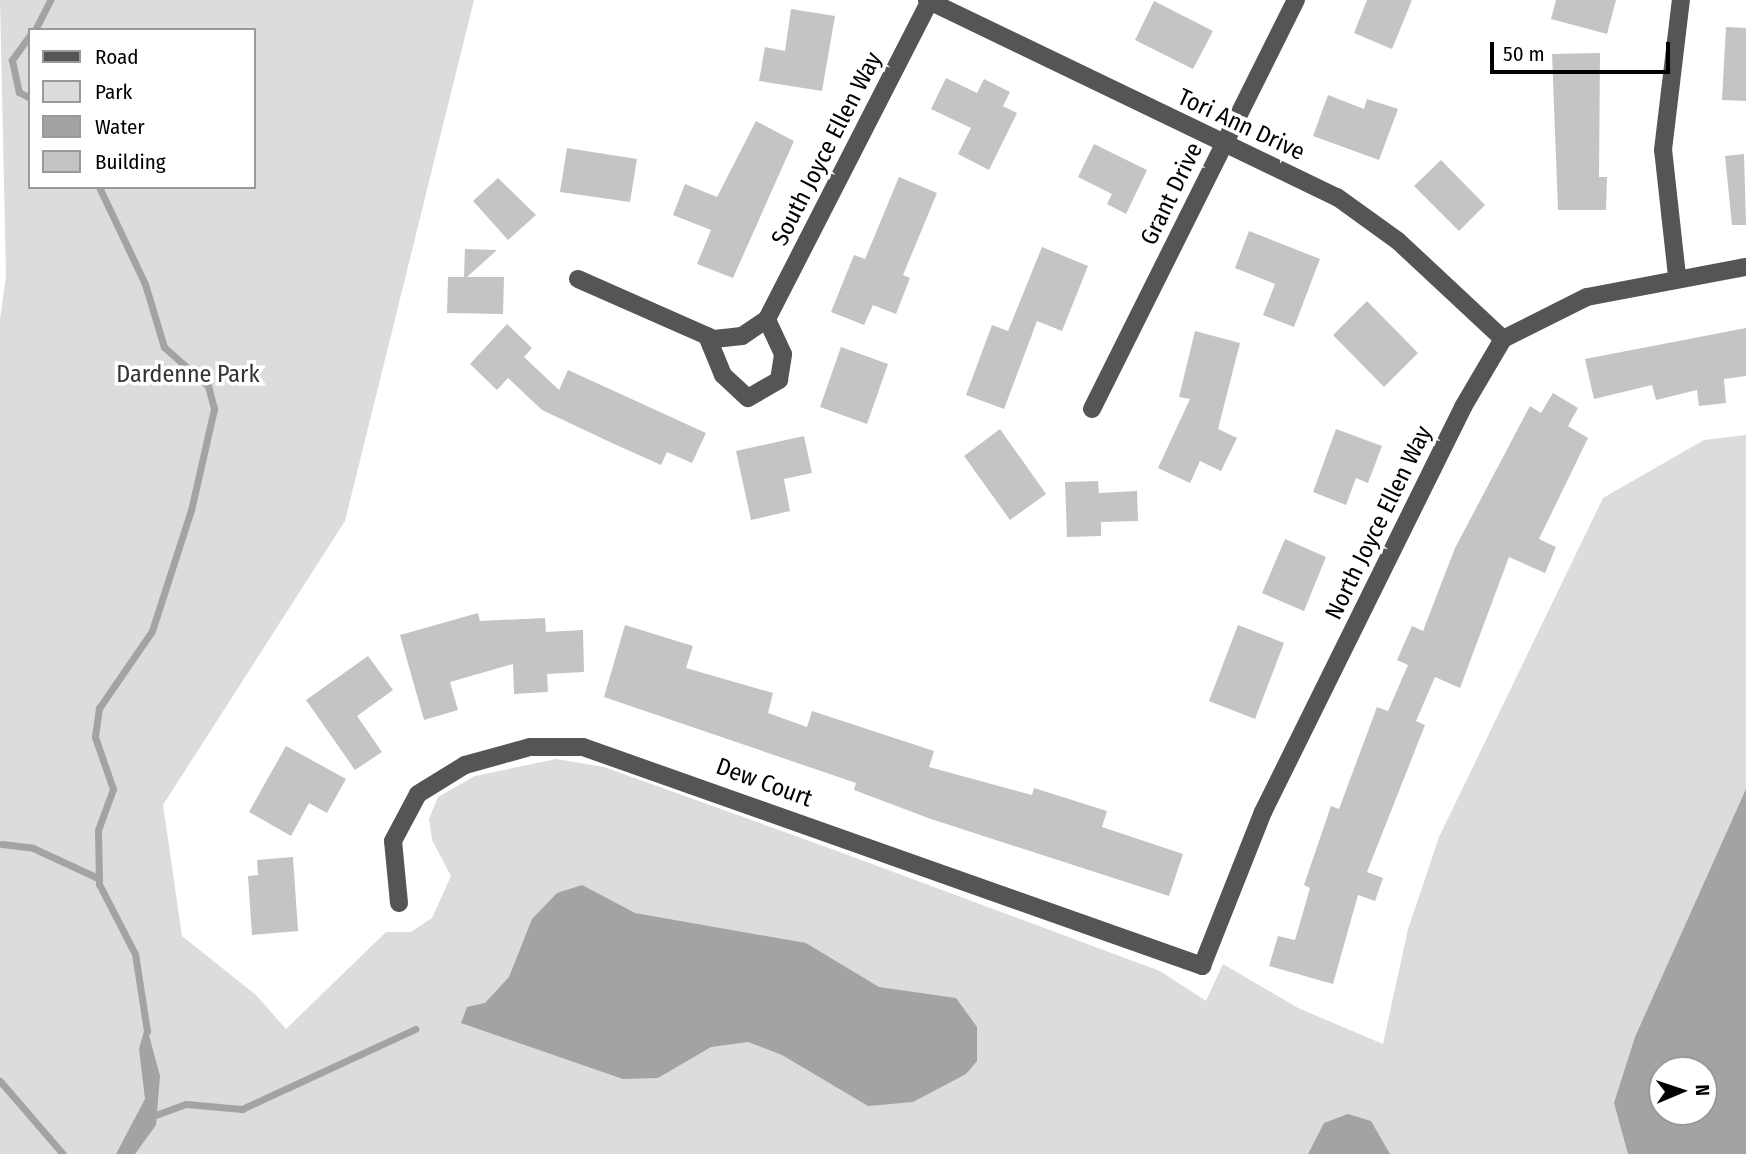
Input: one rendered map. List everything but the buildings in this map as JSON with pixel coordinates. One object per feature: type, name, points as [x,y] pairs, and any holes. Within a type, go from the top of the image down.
[{"type":"street","name":"Tori Ann Drive","points":[[929,0],[1223,145],[1337,197],[1398,241],[1503,339]]},
{"type":"street","name":"South Joyce Ellen Way","points":[[767,319],[929,0]]},
{"type":"street","name":"Grant Drive","points":[[1092,410],[1296,0]]},
{"type":"street","points":[[1677,276],[1663,150],[1681,0]]},
{"type":"street","points":[[1503,339],[1587,297],[1677,276],[1746,267]]},
{"type":"street","points":[[578,279],[707,336],[743,336],[767,319],[783,354],[779,380],[748,398],[723,375],[707,336]]},
{"type":"street","name":"North Joyce Ellen Way","points":[[1202,966],[1263,812],[1463,407],[1503,339]]},
{"type":"street","name":"Dew Court","points":[[399,903],[393,841],[418,794],[491,758],[530,747],[583,747],[1202,966]]},
{"type":"green space","name":"Dardenne Park","points":[[0,0],[474,0],[345,521],[163,805],[182,936],[256,995],[286,1029],[386,932],[411,932],[432,918],[451,876],[432,840],[429,819],[438,797],[475,776],[556,759],[604,767],[1160,971],[1206,1001],[1223,964],[1298,1008],[1383,1044],[1408,929],[1439,837],[1603,498],[1704,440],[1746,435],[1746,1154],[0,1154],[0,320],[6,276]]},
{"type":"water","points":[[1746,789],[1746,1154],[1628,1154],[1614,1103],[1635,1037]]},
{"type":"water","points":[[582,885],[635,913],[806,943],[879,987],[956,998],[977,1027],[977,1061],[966,1074],[913,1102],[868,1106],[782,1055],[748,1042],[711,1047],[658,1078],[623,1079],[461,1023],[467,1007],[485,1003],[509,977],[532,919],[557,893]]},
{"type":"water","points":[[146,1024],[160,1076],[156,1125],[135,1154],[116,1154],[145,1099],[139,1049]]},
{"type":"water","points":[[1348,1114],[1371,1121],[1390,1154],[1308,1154],[1324,1123]]},
{"type":"waterway","points":[[36,28],[50,0]]},
{"type":"waterway","points":[[28,38],[12,60],[19,92],[28,97]]},
{"type":"waterway","points":[[100,189],[145,284],[164,347],[208,386],[214,409],[191,510],[152,631],[99,708],[95,737],[113,789],[98,830],[99,884],[135,954],[147,1031]]},
{"type":"waterway","points":[[2,844],[33,848],[98,878]]},
{"type":"waterway","points":[[150,1117],[186,1104],[242,1109],[415,1029]]},
{"type":"waterway","points":[[0,1081],[63,1154]]}]
